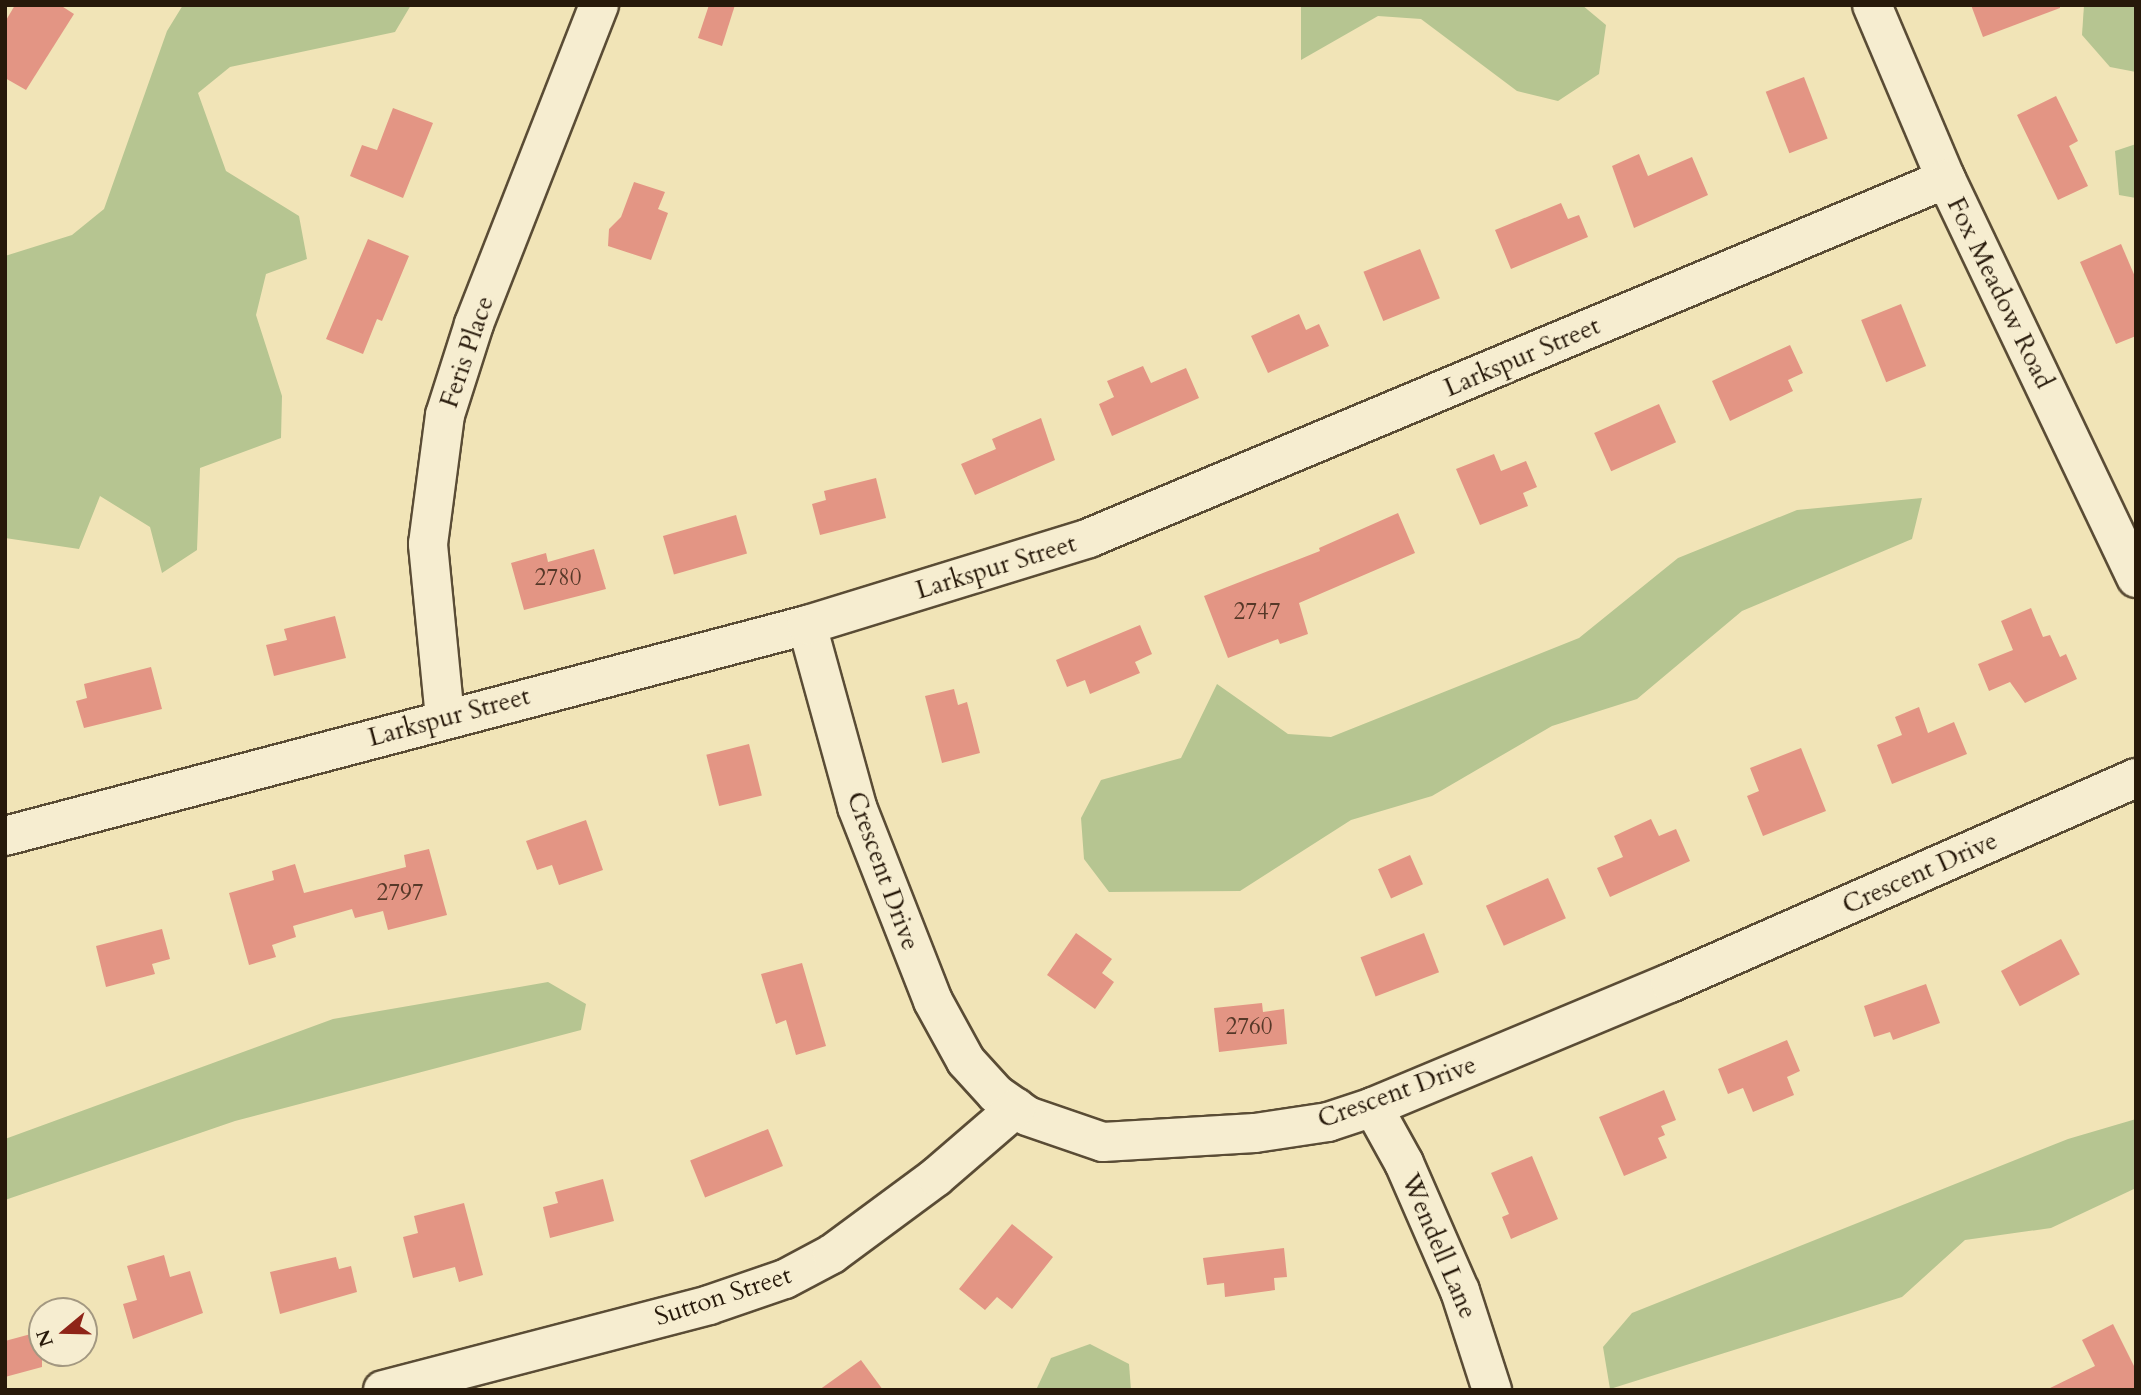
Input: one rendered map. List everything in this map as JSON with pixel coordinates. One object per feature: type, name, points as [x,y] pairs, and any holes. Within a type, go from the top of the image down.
[{"type":"street","name":"Feris Place","points":[[445,718],[428,544],[445,415],[474,324],[599,5]]},
{"type":"street","name":"Fox Meadow Road","points":[[1871,5],[1945,179],[2136,578]]},
{"type":"street","name":"Larkspur Street","points":[[5,836],[445,718],[807,625],[1089,538],[1945,179]]},
{"type":"street","name":"Crescent Drive","points":[[807,625],[857,807],[933,1001],[966,1061],[996,1094],[1016,1108],[1103,1142],[1255,1133],[1328,1122],[1373,1107],[1670,983],[2136,778]]},
{"type":"street","name":"Wendell Lane","points":[[1373,1107],[1404,1163],[1460,1290],[1492,1390]]},
{"type":"street","name":"Sutton Street","points":[[383,1390],[709,1305],[785,1279],[863,1231],[1016,1108]]},
{"type":"green space","points":[[183,5],[411,5],[395,32],[230,67],[198,93],[226,171],[299,216],[307,259],[266,274],[256,315],[282,396],[281,438],[200,468],[197,550],[162,573],[150,527],[100,496],[79,549],[5,538],[5,256],[72,235],[104,209],[167,31]]},
{"type":"green space","points":[[1301,5],[1582,5],[1606,25],[1599,74],[1558,101],[1517,91],[1421,19],[1378,16],[1301,60]]},
{"type":"green space","points":[[2084,5],[2136,5],[2136,72],[2110,67],[2082,35]]},
{"type":"green space","points":[[2136,144],[2136,198],[2119,195],[2115,151]]},
{"type":"green space","points":[[1922,498],[1912,539],[1742,611],[1637,699],[1552,726],[1432,796],[1351,820],[1240,891],[1109,892],[1084,859],[1081,818],[1101,780],[1181,758],[1217,684],[1288,734],[1331,737],[1579,638],[1678,558],[1797,510]]},
{"type":"green space","points":[[548,982],[586,1004],[581,1030],[235,1121],[5,1200],[5,1139],[333,1019]]},
{"type":"green space","points":[[2136,1119],[2136,1188],[2051,1228],[1965,1240],[1902,1297],[1610,1389],[1603,1347],[1632,1313],[2068,1139]]},
{"type":"green space","points":[[1090,1344],[1129,1364],[1131,1390],[1036,1390],[1051,1358]]},
{"type":"building","points":[[15,5],[60,5],[74,14],[26,90],[5,78],[5,22]]},
{"type":"building","points":[[709,5],[735,5],[722,46],[698,38]]},
{"type":"building","points":[[1971,5],[2060,5],[2060,8],[1983,37]]},
{"type":"building","points":[[1804,77],[1828,139],[1789,153],[1766,92]]},
{"type":"building","points":[[2056,96],[2078,141],[2069,146],[2088,186],[2058,200],[2017,115]]},
{"type":"building","points":[[393,108],[433,123],[403,198],[350,176],[362,145],[377,150]]},
{"type":"building","points":[[1639,154],[1648,176],[1692,157],[1708,195],[1634,228],[1612,166]]},
{"type":"building","points":[[634,182],[665,192],[658,209],[668,213],[651,260],[608,246],[609,229],[621,217]]},
{"type":"building","points":[[1561,203],[1568,219],[1579,215],[1588,237],[1511,269],[1495,230]]},
{"type":"building","points":[[368,239],[409,256],[382,321],[377,319],[363,354],[326,339]]},
{"type":"building","points":[[2121,244],[2136,279],[2136,336],[2116,344],[2080,262]]},
{"type":"building","points":[[1420,249],[1440,298],[1383,321],[1363,272]]},
{"type":"building","points":[[1901,304],[1926,366],[1886,382],[1861,320]]},
{"type":"building","points":[[1299,314],[1306,330],[1319,324],[1329,346],[1268,373],[1251,336]]},
{"type":"building","points":[[1790,345],[1803,373],[1788,380],[1793,391],[1730,421],[1712,381]]},
{"type":"building","points":[[1143,366],[1151,383],[1186,368],[1199,398],[1112,436],[1099,404],[1114,397],[1107,381]]},
{"type":"building","points":[[1659,404],[1676,442],[1611,471],[1594,433]]},
{"type":"building","points":[[1041,418],[1055,460],[975,495],[961,464],[996,449],[992,439]]},
{"type":"building","points":[[1494,454],[1501,471],[1526,461],[1537,487],[1523,493],[1528,506],[1480,525],[1456,469]]},
{"type":"building","points":[[876,478],[886,518],[820,535],[812,504],[826,500],[824,491]]},
{"type":"building","points":[[1398,513],[1415,553],[1299,603],[1308,634],[1280,644],[1278,639],[1228,658],[1204,596],[1320,551],[1319,548]]},
{"type":"building","points":[[736,515],[747,553],[674,574],[663,536]]},
{"type":"building","points":[[594,549],[606,589],[524,610],[511,563],[546,553],[548,562]]},
{"type":"building","points":[[2031,608],[2043,637],[2050,635],[2060,657],[2066,654],[2077,679],[2025,703],[2010,682],[1989,691],[1978,664],[2013,650],[2001,621]]},
{"type":"building","points":[[335,616],[346,658],[274,676],[266,645],[287,640],[284,629]]},
{"type":"building","points":[[1140,625],[1152,654],[1135,662],[1140,673],[1090,694],[1085,680],[1067,687],[1056,660]]},
{"type":"building","points":[[151,667],[162,709],[84,728],[76,701],[87,698],[84,684]]},
{"type":"building","points":[[954,689],[958,705],[967,702],[980,753],[942,763],[925,696]]},
{"type":"building","points":[[1919,707],[1928,733],[1954,722],[1967,754],[1892,784],[1877,745],[1902,735],[1895,717]]},
{"type":"building","points":[[749,744],[762,795],[719,806],[706,755]]},
{"type":"building","points":[[1801,748],[1826,811],[1763,836],[1747,796],[1759,791],[1750,768]]},
{"type":"building","points":[[1651,819],[1659,836],[1676,829],[1690,861],[1610,897],[1597,868],[1623,857],[1614,836]]},
{"type":"building","points":[[586,820],[603,870],[559,885],[552,865],[537,870],[526,841]]},
{"type":"building","points":[[429,849],[447,915],[388,930],[383,911],[355,918],[352,909],[293,926],[296,937],[272,945],[276,957],[249,965],[229,893],[274,880],[272,871],[295,864],[304,893],[406,867],[404,855]]},
{"type":"building","points":[[1410,855],[1423,884],[1391,898],[1378,869]]},
{"type":"building","points":[[1548,878],[1566,918],[1504,946],[1486,906]]},
{"type":"building","points":[[162,929],[170,959],[152,964],[155,974],[106,987],[96,946]]},
{"type":"building","points":[[1076,933],[1112,959],[1102,973],[1114,982],[1095,1009],[1047,975]]},
{"type":"building","points":[[1424,933],[1439,972],[1376,997],[1361,957]]},
{"type":"building","points":[[2061,939],[2080,974],[2020,1006],[2001,971]]},
{"type":"building","points":[[802,963],[826,1046],[796,1055],[786,1020],[776,1024],[761,974]]},
{"type":"building","points":[[1926,984],[1940,1023],[1893,1040],[1890,1032],[1874,1037],[1864,1006]]},
{"type":"building","points":[[1262,1003],[1263,1012],[1284,1009],[1287,1044],[1219,1052],[1214,1008]]},
{"type":"building","points":[[1787,1040],[1800,1071],[1787,1077],[1794,1095],[1753,1112],[1743,1088],[1728,1094],[1718,1069]]},
{"type":"building","points":[[1664,1090],[1676,1120],[1661,1126],[1665,1135],[1658,1138],[1667,1158],[1624,1176],[1599,1117]]},
{"type":"building","points":[[768,1129],[783,1166],[705,1198],[690,1160]]},
{"type":"building","points":[[1532,1156],[1558,1219],[1511,1239],[1502,1217],[1509,1214],[1491,1173]]},
{"type":"building","points":[[603,1179],[614,1221],[550,1238],[543,1207],[558,1203],[555,1192]]},
{"type":"building","points":[[464,1203],[483,1275],[459,1282],[455,1267],[413,1278],[403,1237],[418,1233],[414,1216]]},
{"type":"building","points":[[1012,1224],[1053,1257],[1012,1309],[997,1297],[985,1310],[959,1289]]},
{"type":"building","points":[[1284,1248],[1287,1277],[1274,1278],[1275,1290],[1225,1297],[1224,1283],[1207,1285],[1203,1258]]},
{"type":"building","points":[[164,1255],[170,1277],[190,1271],[203,1313],[133,1339],[123,1304],[137,1300],[127,1266]]},
{"type":"building","points":[[336,1257],[339,1269],[351,1266],[357,1292],[280,1314],[270,1272]]},
{"type":"building","points":[[2113,1324],[2136,1370],[2136,1390],[2046,1390],[2095,1366],[2082,1340]]},
{"type":"building","points":[[28,1335],[28,1367],[42,1367],[5,1377],[5,1341]]},
{"type":"building","points":[[861,1360],[883,1390],[819,1390]]}]
